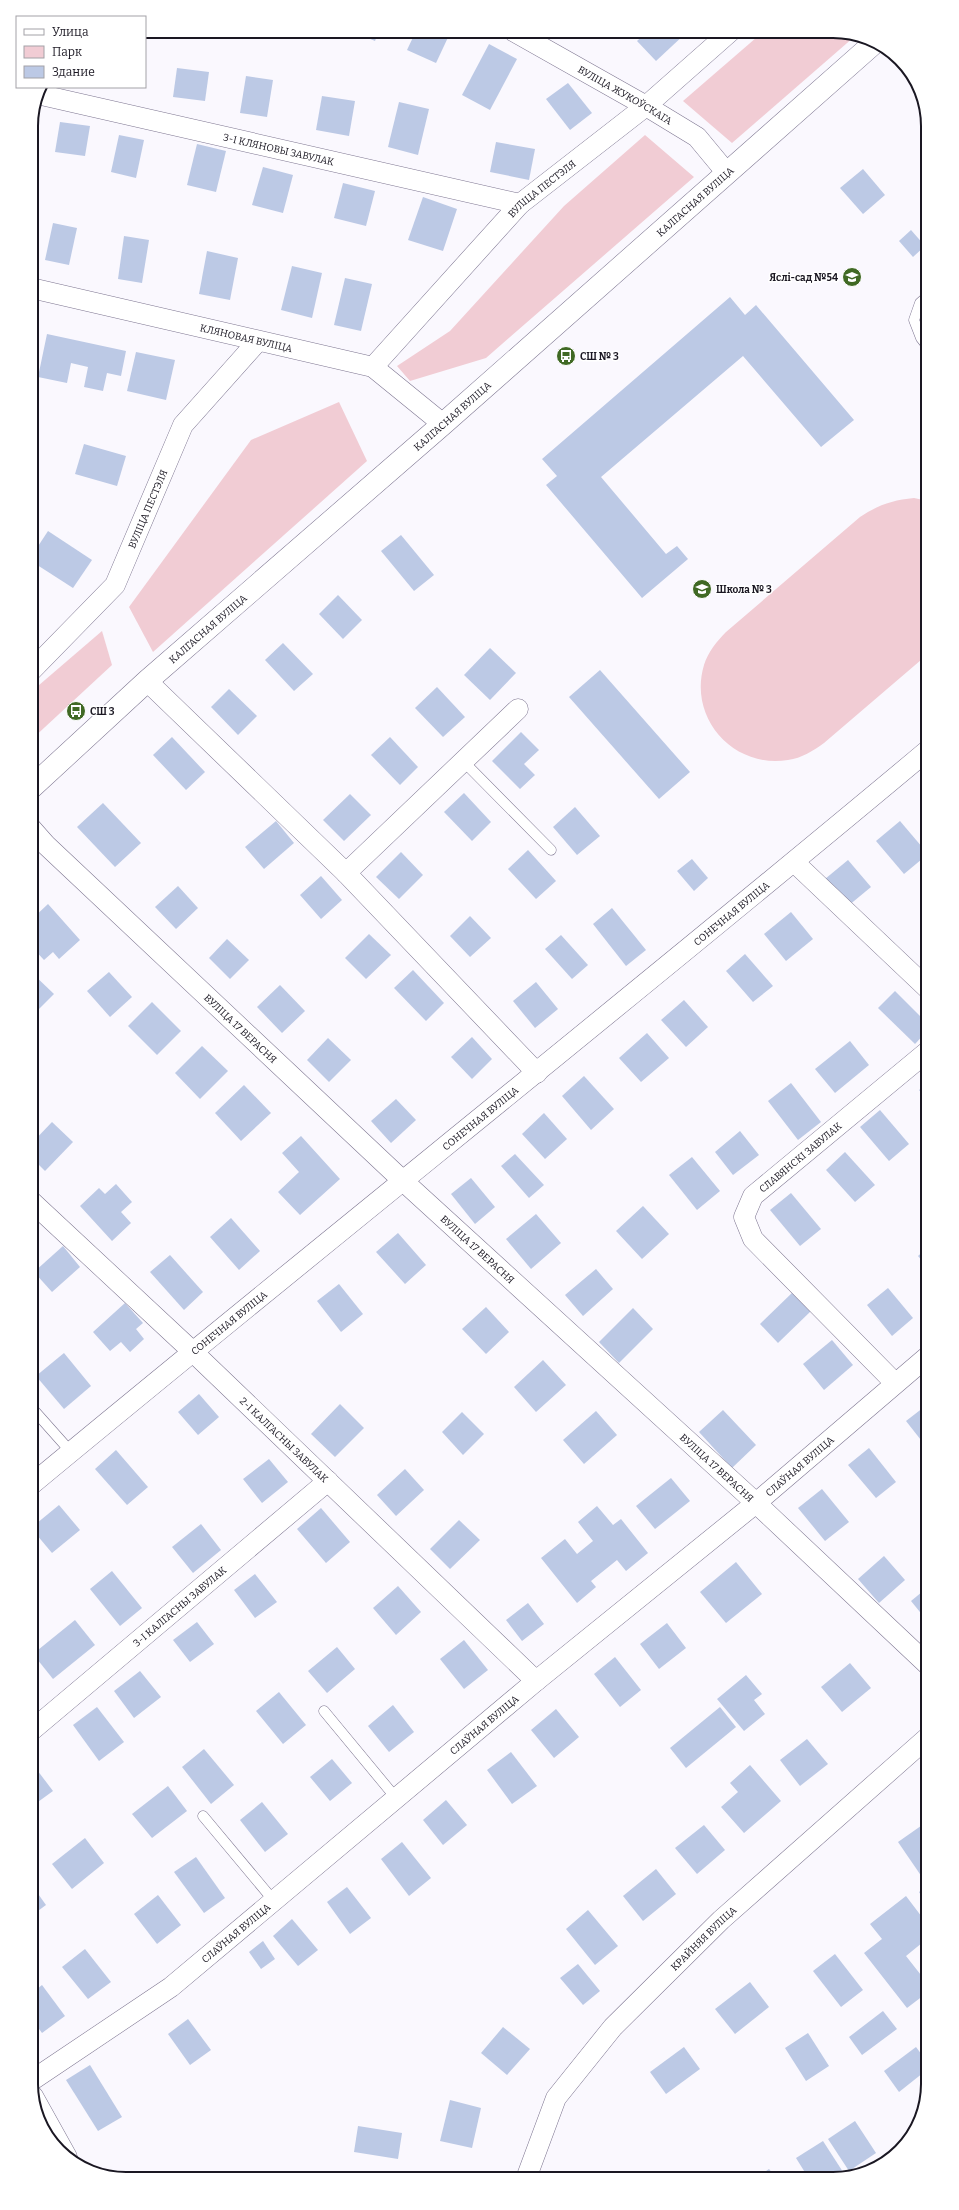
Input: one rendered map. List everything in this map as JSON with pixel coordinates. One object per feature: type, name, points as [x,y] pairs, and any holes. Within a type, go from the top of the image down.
[{"type":"street","name":"ВУЛІЦА ЖУКОЎСКАГА","points":[[525,38],[646,106],[697,138],[726,172]]},
{"type":"street","name":"ВУЛІЦА ПЕСТЭЛЯ","points":[[373,367],[520,204],[646,106],[723,38]]},
{"type":"street","name":"КАЛГАСНАЯ ВУЛІЦА","points":[[38,782],[147,681],[443,424],[726,172],[870,47]]},
{"type":"street","name":"3-І КЛЯНОВЫ ЗАВУЛАК","points":[[44,96],[520,204]]},
{"type":"street","name":"КЛЯНОВАЯ ВУЛІЦА","points":[[38,290],[258,342],[373,367],[443,424]]},
{"type":"street","name":"ВУЛІЦА ПЕСТЭЛЯ","points":[[38,664],[115,585],[183,426],[258,342]]},
{"type":"street","points":[[147,681],[346,873],[537,1073]]},
{"type":"street","points":[[346,873],[518,709]]},
{"type":"street","name":"СОНЕЧНАЯ ВУЛІЦА","points":[[38,1479],[192,1351],[402,1180],[537,1073],[921,756]]},
{"type":"street","name":"ВУЛІЦА 17 ВЕРАСНЯ","points":[[38,836],[402,1180],[756,1503],[921,1658]]},
{"type":"street","points":[[794,862],[921,982]]},
{"type":"street","name":"СЛАВЯНСКІ ЗАВУЛАК","points":[[895,1383],[753,1239],[744,1217],[752,1196],[921,1058]]},
{"type":"street","name":"2-І КАЛГАСНЫ ЗАВУЛАК","points":[[38,1208],[192,1351],[536,1681]]},
{"type":"street","name":"СЛАЎНАЯ ВУЛІЦА","points":[[38,2076],[172,1987],[536,1681],[756,1503],[921,1362]]},
{"type":"street","name":"3-І КАЛГАСНЫ ЗАВУЛАК","points":[[38,1726],[328,1481]]},
{"type":"street","name":"КРАЙНЯЯ ВУЛІЦА","points":[[528,2172],[556,2098],[613,2027],[721,1920],[921,1743]]},
{"type":"street","points":[[45,2118],[55,2136]]},
{"type":"lane","points":[[921,302],[914,320],[921,338]]},
{"type":"lane","points":[[463,761],[551,850]]},
{"type":"lane","points":[[38,1415],[71,1452]]},
{"type":"lane","points":[[324,1711],[396,1798]]},
{"type":"lane","points":[[203,1816],[274,1901]]},
{"type":"green space","points":[[756,38],[838,38],[850,40],[732,143],[683,101]]},
{"type":"green space","points":[[645,135],[694,177],[486,358],[410,381],[397,366],[450,331],[564,206]]},
{"type":"green space","points":[[339,402],[367,461],[153,652],[129,607],[251,440]]},
{"type":"green space","points":[[914,498],[921,500],[921,660],[824,743],[807,754],[788,760],[768,761],[749,756],[733,748],[719,736],[709,721],[703,703],[701,685],[704,665],[713,647],[726,632],[860,517],[873,509],[899,500]]},
{"type":"green space","points":[[102,631],[112,665],[38,734],[38,686]]},
{"type":"building","points":[[368,38],[376,38],[375,41]]},
{"type":"building","points":[[413,38],[448,38],[436,63],[407,50]]},
{"type":"building","points":[[640,38],[681,38],[656,61],[637,41]]},
{"type":"building","points":[[489,44],[517,59],[490,110],[462,95]]},
{"type":"building","points":[[177,68],[209,72],[205,101],[173,97]]},
{"type":"building","points":[[246,76],[273,80],[267,117],[240,113]]},
{"type":"building","points":[[568,83],[592,113],[570,130],[546,99]]},
{"type":"building","points":[[322,96],[355,101],[349,136],[316,130]]},
{"type":"building","points":[[399,102],[429,109],[418,155],[388,147]]},
{"type":"building","points":[[60,122],[90,126],[85,156],[55,152]]},
{"type":"building","points":[[119,135],[144,140],[136,178],[111,172]]},
{"type":"building","points":[[496,142],[535,149],[529,180],[490,172]]},
{"type":"building","points":[[197,144],[226,151],[216,192],[187,185]]},
{"type":"building","points":[[263,167],[293,175],[283,213],[252,205]]},
{"type":"building","points":[[863,169],[885,195],[863,214],[840,188]]},
{"type":"building","points":[[343,183],[375,191],[366,226],[334,218]]},
{"type":"building","points":[[423,197],[457,209],[443,251],[408,240]]},
{"type":"building","points":[[53,223],[77,228],[69,265],[45,260]]},
{"type":"building","points":[[911,230],[921,241],[921,250],[913,257],[899,241]]},
{"type":"building","points":[[124,236],[149,240],[142,283],[118,279]]},
{"type":"building","points":[[207,251],[238,258],[230,300],[199,294]]},
{"type":"building","points":[[292,266],[322,273],[312,318],[281,310]]},
{"type":"building","points":[[345,278],[372,284],[361,331],[334,325]]},
{"type":"building","points":[[730,297],[745,315],[756,305],[854,420],[821,447],[743,356],[601,477],[666,554],[677,546],[688,559],[642,598],[546,485],[557,476],[542,459]]},
{"type":"building","points":[[47,334],[126,351],[121,376],[107,373],[103,391],[84,387],[88,367],[71,363],[67,383],[38,377]]},
{"type":"building","points":[[136,352],[175,360],[166,400],[127,391]]},
{"type":"building","points":[[84,444],[126,456],[117,486],[75,474]]},
{"type":"building","points":[[48,531],[92,560],[73,588],[38,566],[38,546]]},
{"type":"building","points":[[401,535],[434,575],[414,591],[381,551]]},
{"type":"building","points":[[338,595],[362,620],[343,639],[319,614]]},
{"type":"building","points":[[283,643],[313,674],[294,691],[265,660]]},
{"type":"building","points":[[490,648],[516,673],[490,700],[464,675]]},
{"type":"building","points":[[600,670],[690,772],[659,799],[569,697]]},
{"type":"building","points":[[437,687],[465,717],[443,737],[415,708]]},
{"type":"building","points":[[229,689],[257,716],[238,735],[211,707]]},
{"type":"building","points":[[521,732],[539,750],[524,764],[535,775],[520,789],[492,761]]},
{"type":"building","points":[[172,737],[205,772],[186,790],[153,755]]},
{"type":"building","points":[[390,737],[418,767],[400,785],[371,755]]},
{"type":"building","points":[[464,793],[491,822],[472,841],[444,812]]},
{"type":"building","points":[[350,794],[371,815],[344,841],[323,820]]},
{"type":"building","points":[[103,803],[141,843],[115,867],[77,827]]},
{"type":"building","points":[[575,807],[600,836],[577,855],[553,827]]},
{"type":"building","points":[[276,821],[294,843],[264,869],[245,847]]},
{"type":"building","points":[[900,821],[921,846],[921,860],[904,874],[876,841]]},
{"type":"building","points":[[528,850],[556,881],[536,899],[508,869]]},
{"type":"building","points":[[401,852],[423,875],[399,899],[376,877]]},
{"type":"building","points":[[692,859],[708,878],[694,891],[677,871]]},
{"type":"building","points":[[848,860],[871,887],[848,906],[825,879]]},
{"type":"building","points":[[321,876],[342,900],[321,919],[300,895]]},
{"type":"building","points":[[178,886],[198,908],[176,929],[155,907]]},
{"type":"building","points":[[48,904],[80,940],[59,959],[53,952],[44,960],[38,954],[38,913]]},
{"type":"building","points":[[612,908],[646,950],[626,966],[593,924]]},
{"type":"building","points":[[791,912],[813,939],[786,961],[764,934]]},
{"type":"building","points":[[470,916],[491,938],[470,957],[450,936]]},
{"type":"building","points":[[369,934],[391,955],[366,979],[345,958]]},
{"type":"building","points":[[561,935],[588,965],[572,979],[545,949]]},
{"type":"building","points":[[227,939],[249,960],[230,979],[209,958]]},
{"type":"building","points":[[745,954],[773,986],[753,1002],[726,971]]},
{"type":"building","points":[[413,970],[444,1003],[426,1021],[394,988]]},
{"type":"building","points":[[109,972],[132,997],[110,1017],[87,991]]},
{"type":"building","points":[[38,979],[54,994],[38,1010]]},
{"type":"building","points":[[536,982],[558,1009],[535,1028],[513,1001]]},
{"type":"building","points":[[280,985],[305,1011],[282,1033],[257,1007]]},
{"type":"building","points":[[895,991],[921,1017],[921,1038],[915,1044],[878,1008]]},
{"type":"building","points":[[684,1000],[708,1027],[686,1047],[661,1020]]},
{"type":"building","points":[[152,1002],[181,1031],[157,1055],[128,1026]]},
{"type":"building","points":[[647,1033],[669,1058],[641,1082],[619,1058]]},
{"type":"building","points":[[472,1037],[492,1059],[472,1079],[451,1057]]},
{"type":"building","points":[[328,1038],[351,1060],[329,1082],[307,1060]]},
{"type":"building","points":[[850,1041],[869,1065],[835,1093],[815,1069]]},
{"type":"building","points":[[202,1046],[228,1071],[200,1099],[175,1073]]},
{"type":"building","points":[[584,1076],[614,1109],[591,1130],[562,1096]]},
{"type":"building","points":[[791,1083],[821,1122],[798,1140],[768,1101]]},
{"type":"building","points":[[244,1085],[271,1113],[241,1141],[215,1113]]},
{"type":"building","points":[[396,1099],[416,1120],[391,1143],[371,1121]]},
{"type":"building","points":[[880,1110],[909,1144],[889,1161],[860,1127]]},
{"type":"building","points":[[544,1113],[567,1139],[545,1159],[522,1134]]},
{"type":"building","points":[[52,1122],[73,1142],[45,1171],[38,1164],[38,1137]]},
{"type":"building","points":[[740,1131],[759,1155],[733,1175],[715,1152]]},
{"type":"building","points":[[301,1136],[340,1179],[300,1215],[278,1192],[299,1172],[282,1153]]},
{"type":"building","points":[[845,1152],[875,1185],[855,1202],[826,1170]]},
{"type":"building","points":[[515,1154],[544,1185],[529,1198],[501,1166]]},
{"type":"building","points":[[692,1157],[720,1191],[697,1210],[669,1175]]},
{"type":"building","points":[[471,1178],[495,1207],[475,1224],[451,1194]]},
{"type":"building","points":[[116,1184],[132,1202],[121,1212],[131,1223],[112,1241],[80,1206],[99,1188],[105,1194]]},
{"type":"building","points":[[791,1193],[821,1229],[800,1246],[770,1210]]},
{"type":"building","points":[[643,1206],[669,1234],[642,1259],[616,1231]]},
{"type":"building","points":[[536,1214],[561,1243],[531,1269],[506,1239]]},
{"type":"building","points":[[231,1218],[260,1251],[239,1270],[210,1237]]},
{"type":"building","points":[[398,1233],[426,1265],[405,1284],[376,1252]]},
{"type":"building","points":[[63,1246],[80,1267],[52,1292],[38,1276],[38,1268]]},
{"type":"building","points":[[170,1255],[203,1292],[184,1310],[150,1272]]},
{"type":"building","points":[[596,1269],[613,1289],[583,1316],[565,1295]]},
{"type":"building","points":[[339,1284],[363,1314],[341,1332],[317,1301]]},
{"type":"building","points":[[888,1288],[913,1318],[892,1336],[867,1305]]},
{"type":"building","points":[[794,1291],[812,1310],[778,1343],[760,1324]]},
{"type":"building","points":[[125,1303],[143,1323],[136,1329],[144,1339],[130,1352],[121,1342],[110,1351],[93,1332]]},
{"type":"building","points":[[486,1307],[509,1332],[486,1354],[462,1329]]},
{"type":"building","points":[[633,1308],[653,1329],[619,1363],[599,1342]]},
{"type":"building","points":[[832,1340],[853,1365],[824,1390],[803,1364]]},
{"type":"building","points":[[64,1353],[91,1386],[64,1409],[38,1378],[38,1374]]},
{"type":"building","points":[[543,1360],[566,1385],[536,1412],[514,1387]]},
{"type":"building","points":[[199,1394],[219,1417],[198,1435],[178,1412]]},
{"type":"building","points":[[340,1404],[364,1428],[335,1457],[311,1434]]},
{"type":"building","points":[[921,1409],[921,1440],[906,1421]]},
{"type":"building","points":[[723,1410],[756,1445],[732,1468],[699,1432]]},
{"type":"building","points":[[596,1411],[617,1435],[584,1464],[563,1440]]},
{"type":"building","points":[[462,1412],[484,1434],[463,1455],[442,1432]]},
{"type":"building","points":[[869,1448],[896,1482],[876,1498],[848,1465]]},
{"type":"building","points":[[116,1450],[148,1487],[127,1505],[95,1469]]},
{"type":"building","points":[[269,1459],[288,1482],[262,1503],[243,1479]]},
{"type":"building","points":[[405,1469],[424,1490],[396,1516],[377,1495]]},
{"type":"building","points":[[671,1478],[690,1501],[655,1529],[636,1506]]},
{"type":"building","points":[[822,1489],[849,1522],[825,1541],[798,1508]]},
{"type":"building","points":[[59,1505],[80,1530],[52,1553],[38,1536],[38,1522]]},
{"type":"building","points":[[597,1506],[613,1525],[621,1519],[648,1553],[626,1571],[617,1560],[591,1581],[596,1587],[577,1603],[541,1558],[565,1539],[577,1554],[593,1541],[578,1522]]},
{"type":"building","points":[[321,1508],[350,1542],[326,1563],[297,1529]]},
{"type":"building","points":[[459,1520],[480,1540],[450,1569],[430,1549]]},
{"type":"building","points":[[201,1524],[221,1550],[193,1573],[172,1547]]},
{"type":"building","points":[[884,1556],[905,1580],[879,1603],[858,1579]]},
{"type":"building","points":[[736,1562],[762,1594],[726,1623],[700,1592]]},
{"type":"building","points":[[112,1571],[142,1608],[120,1626],[90,1589]]},
{"type":"building","points":[[255,1574],[277,1602],[255,1618],[234,1590]]},
{"type":"building","points":[[398,1586],[421,1612],[396,1635],[373,1608]]},
{"type":"building","points":[[921,1593],[921,1613],[911,1601]]},
{"type":"building","points":[[528,1603],[544,1624],[522,1641],[506,1620]]},
{"type":"building","points":[[75,1620],[95,1645],[53,1679],[38,1660],[38,1650]]},
{"type":"building","points":[[197,1622],[214,1644],[190,1662],[173,1640]]},
{"type":"building","points":[[667,1623],[686,1648],[659,1669],[640,1644]]},
{"type":"building","points":[[464,1640],[488,1670],[464,1689],[440,1659]]},
{"type":"building","points":[[337,1647],[355,1669],[327,1693],[308,1671]]},
{"type":"building","points":[[615,1657],[641,1690],[620,1707],[594,1674]]},
{"type":"building","points":[[850,1663],[871,1688],[842,1712],[821,1687]]},
{"type":"building","points":[[140,1671],[161,1697],[134,1718],[114,1691]]},
{"type":"building","points":[[746,1675],[762,1694],[754,1700],[765,1714],[744,1731],[717,1699]]},
{"type":"building","points":[[279,1692],[306,1725],[283,1744],[256,1711]]},
{"type":"building","points":[[393,1705],[414,1732],[389,1752],[368,1726]]},
{"type":"building","points":[[97,1707],[124,1742],[99,1761],[73,1725]]},
{"type":"building","points":[[720,1707],[736,1727],[686,1768],[670,1748]]},
{"type":"building","points":[[556,1709],[579,1737],[554,1758],[531,1730]]},
{"type":"building","points":[[807,1739],[828,1764],[800,1786],[780,1760]]},
{"type":"building","points":[[204,1749],[234,1785],[211,1804],[182,1767]]},
{"type":"building","points":[[511,1752],[537,1786],[512,1804],[487,1770]]},
{"type":"building","points":[[332,1759],[352,1783],[330,1801],[310,1777]]},
{"type":"building","points":[[750,1765],[781,1801],[744,1833],[721,1807],[738,1792],[730,1783]]},
{"type":"building","points":[[38,1771],[53,1791],[38,1802]]},
{"type":"building","points":[[168,1786],[187,1811],[152,1838],[132,1814]]},
{"type":"building","points":[[446,1800],[467,1825],[443,1845],[423,1820]]},
{"type":"building","points":[[262,1802],[288,1834],[265,1852],[240,1820]]},
{"type":"building","points":[[704,1825],[725,1850],[697,1874],[675,1848]]},
{"type":"building","points":[[921,1826],[921,1876],[898,1842]]},
{"type":"building","points":[[85,1838],[104,1863],[72,1889],[52,1864]]},
{"type":"building","points":[[402,1842],[431,1878],[409,1896],[381,1859]]},
{"type":"building","points":[[196,1857],[225,1898],[204,1913],[174,1872]]},
{"type":"building","points":[[656,1869],[676,1894],[643,1921],[623,1896]]},
{"type":"building","points":[[347,1887],[371,1918],[350,1934],[327,1902]]},
{"type":"building","points":[[38,1894],[46,1905],[38,1911]]},
{"type":"building","points":[[158,1895],[181,1925],[157,1944],[134,1914]]},
{"type":"building","points":[[906,1896],[921,1916],[921,1944],[906,1956],[921,1975],[921,1997],[907,2008],[864,1953],[882,1939],[870,1924]]},
{"type":"building","points":[[588,1910],[618,1946],[595,1965],[566,1929]]},
{"type":"building","points":[[292,1919],[318,1950],[298,1966],[273,1936]]},
{"type":"building","points":[[263,1941],[275,1959],[261,1969],[249,1952]]},
{"type":"building","points":[[85,1949],[111,1982],[88,1999],[62,1967]]},
{"type":"building","points":[[835,1954],[863,1990],[841,2007],[813,1971]]},
{"type":"building","points":[[578,1964],[600,1991],[583,2005],[560,1978]]},
{"type":"building","points":[[750,1982],[769,2007],[735,2034],[715,2009]]},
{"type":"building","points":[[42,1985],[65,2016],[42,2033],[38,2028],[38,1988]]},
{"type":"building","points":[[883,2011],[897,2029],[862,2055],[849,2037]]},
{"type":"building","points":[[188,2019],[211,2050],[190,2065],[168,2034]]},
{"type":"building","points":[[503,2027],[530,2049],[507,2075],[481,2053]]},
{"type":"building","points":[[808,2033],[829,2066],[806,2081],[785,2048]]},
{"type":"building","points":[[684,2047],[700,2069],[666,2094],[650,2072]]},
{"type":"building","points":[[916,2047],[921,2054],[921,2075],[899,2092],[884,2071]]},
{"type":"building","points":[[90,2065],[122,2117],[98,2131],[66,2080]]},
{"type":"building","points":[[450,2100],[481,2108],[472,2148],[440,2141]]},
{"type":"building","points":[[855,2121],[876,2153],[849,2170],[828,2139]]},
{"type":"building","points":[[358,2126],[402,2133],[398,2159],[354,2152]]},
{"type":"building","points":[[823,2141],[842,2171],[805,2172],[796,2158]]},
{"type":"building","points":[[769,2169],[771,2172],[764,2172]]},
{"type":"place","name":"Яслі-сад №54","points":[[852,277]]},
{"type":"place","name":"СШ № 3","points":[[566,356]]},
{"type":"place","name":"Школа № 3","points":[[702,589]]},
{"type":"place","name":"СШ 3","points":[[76,711]]}]
